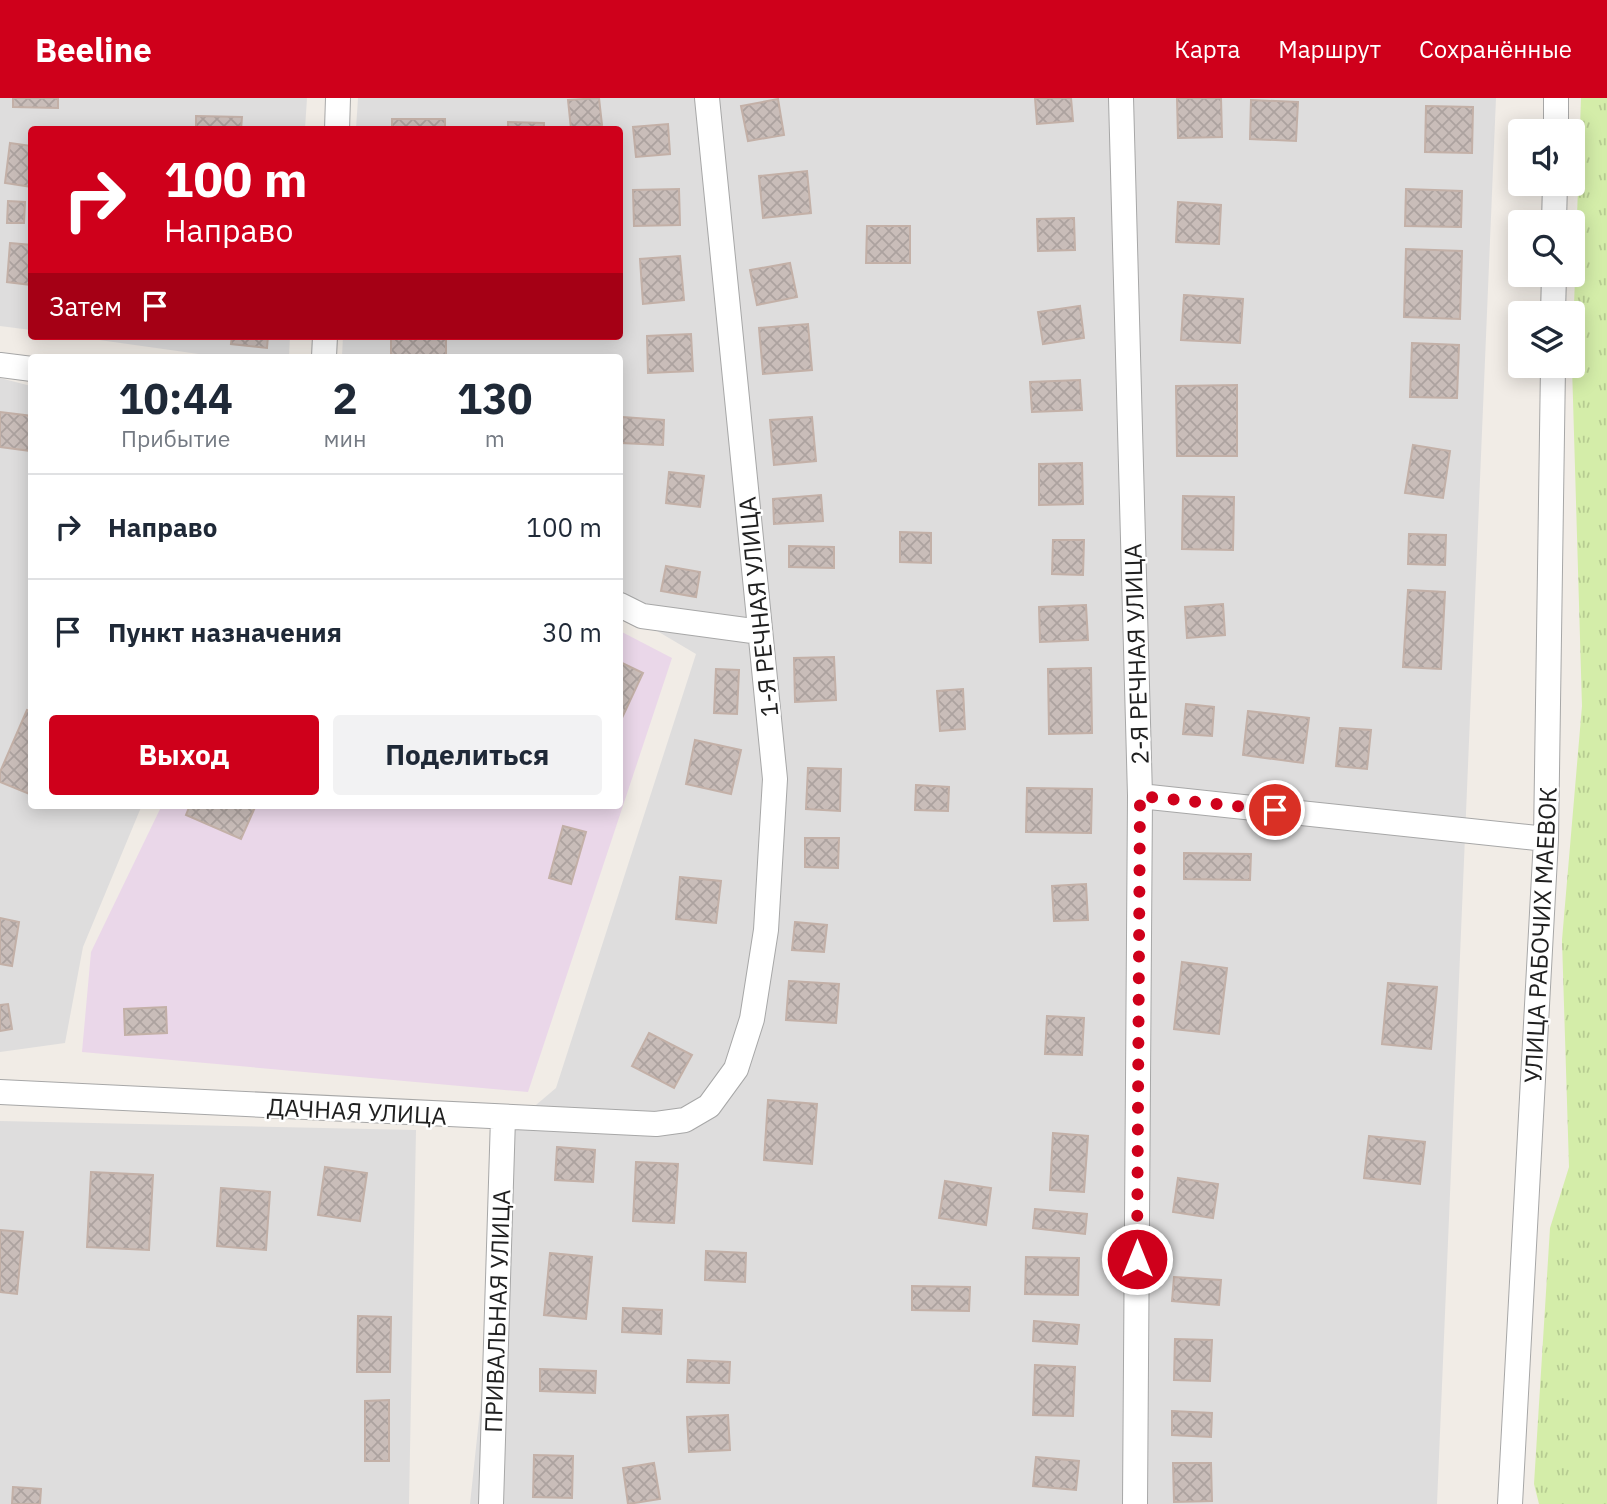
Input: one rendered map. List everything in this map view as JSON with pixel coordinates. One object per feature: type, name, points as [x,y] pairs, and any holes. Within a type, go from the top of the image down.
[{"type":"street","points":[[337,126],[338,98]]},
{"type":"street","name":"1-Я РЕЧНАЯ УЛИЦА","points":[[707,98],[775,779],[766,930],[752,1019],[736,1069],[709,1106]]},
{"type":"street","name":"2-Я РЕЧНАЯ УЛИЦА","points":[[1121,98],[1140,796],[1135,1504]]},
{"type":"street","points":[[1556,98],[1556,119]]},
{"type":"street","points":[[0,365],[28,368]]},
{"type":"street","name":"УЛИЦА РАБОЧИХ МАЕВОК","points":[[1510,1504],[1546,839],[1553,378]]},
{"type":"street","points":[[623,606],[642,616],[760,632]]},
{"type":"street","points":[[1140,796],[1546,839]]},
{"type":"street","name":"ДАЧНАЯ УЛИЦА","points":[[0,1092],[656,1124],[685,1120],[709,1106]]},
{"type":"street","name":"ПРИВАЛЬНАЯ УЛИЦА","points":[[491,1504],[503,1118]]},
{"type":"shaded area","points":[[0,98],[307,98],[305,126],[28,126],[28,330],[0,326]]},
{"type":"shaded area","points":[[358,98],[1496,98],[1437,1504],[470,1504],[510,1127],[556,1088],[696,654],[623,611],[623,354],[342,354],[343,340],[623,340],[623,126],[356,126]]},
{"type":"shaded area","points":[[99,340],[290,340],[289,354],[199,354]]},
{"type":"shaded area","points":[[0,378],[28,385],[28,809],[140,809],[83,947],[65,1043],[0,1052]]},
{"type":"shaded area","points":[[623,633],[672,658],[623,806]]},
{"type":"shaded area","points":[[160,809],[622,809],[528,1092],[82,1052],[91,952]]},
{"type":"shaded area","points":[[0,1121],[416,1130],[409,1504],[0,1504]]},
{"type":"green space","points":[[1581,98],[1607,98],[1607,1504],[1539,1504],[1534,1484],[1550,1228],[1569,1167],[1562,940],[1582,706],[1572,378],[1585,378],[1585,301],[1574,301],[1575,287],[1585,287],[1585,210],[1577,210],[1578,196],[1585,196],[1585,119],[1580,119]]},
{"type":"building","points":[[13,98],[58,98],[58,108],[13,107]]},
{"type":"building","points":[[599,98],[602,125],[571,126],[568,100]]},
{"type":"building","points":[[1035,98],[1071,98],[1073,121],[1037,124]]},
{"type":"building","points":[[1177,98],[1221,98],[1222,137],[1178,138]]},
{"type":"building","points":[[778,99],[784,135],[748,141],[741,106]]},
{"type":"building","points":[[1251,100],[1298,102],[1296,141],[1250,139]]},
{"type":"building","points":[[1426,106],[1473,107],[1472,153],[1425,152]]},
{"type":"building","points":[[196,116],[242,117],[241,126],[196,126]]},
{"type":"building","points":[[392,119],[445,119],[445,126],[392,126]]},
{"type":"building","points":[[508,122],[544,123],[544,126],[508,126]]},
{"type":"building","points":[[668,124],[670,154],[636,157],[633,127]]},
{"type":"building","points":[[10,143],[28,145],[28,186],[5,183]]},
{"type":"building","points":[[807,171],[811,213],[763,218],[759,176]]},
{"type":"building","points":[[679,189],[680,225],[634,226],[633,190]]},
{"type":"building","points":[[1406,189],[1462,191],[1461,227],[1405,226]]},
{"type":"building","points":[[8,201],[25,202],[24,223],[7,223]]},
{"type":"building","points":[[1178,202],[1221,205],[1219,244],[1176,242]]},
{"type":"building","points":[[1074,218],[1075,250],[1038,251],[1037,219]]},
{"type":"building","points":[[867,226],[910,226],[910,263],[866,263]]},
{"type":"building","points":[[10,243],[28,245],[28,285],[7,282]]},
{"type":"building","points":[[1406,249],[1462,251],[1460,319],[1404,317]]},
{"type":"building","points":[[680,256],[684,300],[643,304],[640,259]]},
{"type":"building","points":[[790,263],[797,297],[757,305],[750,270]]},
{"type":"building","points":[[1184,295],[1243,299],[1240,343],[1181,340]]},
{"type":"building","points":[[1080,306],[1084,338],[1043,344],[1038,312]]},
{"type":"building","points":[[808,324],[812,370],[763,374],[759,328]]},
{"type":"building","points":[[691,334],[693,371],[648,373],[647,336]]},
{"type":"building","points":[[232,340],[268,340],[267,348],[231,344]]},
{"type":"building","points":[[391,340],[446,340],[446,354],[391,354]]},
{"type":"building","points":[[1412,343],[1459,345],[1457,398],[1410,397]]},
{"type":"building","points":[[1080,380],[1082,410],[1032,412],[1030,382]]},
{"type":"building","points":[[1237,385],[1237,456],[1177,456],[1176,386]]},
{"type":"building","points":[[0,412],[28,416],[28,451],[0,447]]},
{"type":"building","points":[[623,417],[664,420],[663,445],[623,443]]},
{"type":"building","points":[[812,417],[816,461],[774,465],[770,420]]},
{"type":"building","points":[[1413,445],[1450,451],[1443,498],[1405,493]]},
{"type":"building","points":[[1082,463],[1083,504],[1039,505],[1039,464]]},
{"type":"building","points":[[669,472],[704,476],[700,507],[666,503]]},
{"type":"building","points":[[821,495],[823,521],[774,524],[773,499]]},
{"type":"building","points":[[1183,496],[1234,497],[1233,550],[1182,549]]},
{"type":"building","points":[[900,532],[931,533],[931,563],[900,562]]},
{"type":"building","points":[[1409,534],[1446,535],[1445,565],[1408,564]]},
{"type":"building","points":[[1053,540],[1084,540],[1083,575],[1052,574]]},
{"type":"building","points":[[789,546],[834,547],[834,568],[789,567]]},
{"type":"building","points":[[666,566],[700,572],[696,597],[661,591]]},
{"type":"building","points":[[1408,590],[1445,592],[1441,669],[1403,667]]},
{"type":"building","points":[[1223,604],[1225,635],[1187,638],[1185,607]]},
{"type":"building","points":[[1086,605],[1088,640],[1040,642],[1039,607]]},
{"type":"building","points":[[834,657],[836,700],[795,702],[794,658]]},
{"type":"building","points":[[623,663],[643,673],[623,716]]},
{"type":"building","points":[[1091,668],[1092,733],[1049,734],[1048,669]]},
{"type":"building","points":[[716,669],[739,670],[737,714],[714,713]]},
{"type":"building","points":[[963,689],[965,729],[940,731],[937,691]]},
{"type":"building","points":[[1186,704],[1214,707],[1212,736],[1183,734]]},
{"type":"building","points":[[28,710],[28,793],[0,782],[0,772]]},
{"type":"building","points":[[1248,711],[1309,718],[1303,763],[1243,755]]},
{"type":"building","points":[[1340,728],[1371,730],[1367,769],[1336,766]]},
{"type":"building","points":[[695,740],[741,750],[731,794],[686,784]]},
{"type":"building","points":[[808,768],[841,769],[840,811],[806,809]]},
{"type":"building","points":[[916,785],[949,787],[948,811],[915,810]]},
{"type":"building","points":[[1027,788],[1092,789],[1091,833],[1026,832]]},
{"type":"building","points":[[188,809],[254,809],[241,839],[186,815]]},
{"type":"building","points":[[563,826],[586,832],[571,884],[549,878]]},
{"type":"building","points":[[805,838],[839,838],[838,868],[805,867]]},
{"type":"building","points":[[1184,853],[1251,854],[1250,880],[1184,879]]},
{"type":"building","points":[[680,877],[721,881],[716,923],[676,919]]},
{"type":"building","points":[[1086,884],[1088,920],[1054,921],[1052,886]]},
{"type":"building","points":[[0,918],[19,922],[12,966],[0,964]]},
{"type":"building","points":[[795,922],[827,925],[824,952],[792,950]]},
{"type":"building","points":[[1182,962],[1227,968],[1219,1034],[1174,1029]]},
{"type":"building","points":[[789,981],[839,984],[836,1023],[786,1020]]},
{"type":"building","points":[[1388,983],[1437,987],[1431,1049],[1382,1044]]},
{"type":"building","points":[[8,1004],[12,1029],[0,1031],[0,1005]]},
{"type":"building","points":[[166,1007],[167,1033],[125,1035],[124,1009]]},
{"type":"building","points":[[1047,1016],[1084,1018],[1082,1055],[1045,1054]]},
{"type":"building","points":[[649,1033],[692,1055],[674,1088],[632,1066]]},
{"type":"building","points":[[768,1100],[817,1104],[812,1164],[764,1160]]},
{"type":"building","points":[[1053,1133],[1088,1136],[1084,1192],[1050,1190]]},
{"type":"building","points":[[1369,1136],[1425,1142],[1420,1184],[1364,1178]]},
{"type":"building","points":[[557,1147],[595,1150],[593,1182],[555,1180]]},
{"type":"building","points":[[636,1162],[678,1164],[674,1223],[633,1221]]},
{"type":"building","points":[[325,1167],[367,1173],[360,1221],[318,1215]]},
{"type":"building","points":[[91,1172],[153,1175],[149,1250],[87,1247]]},
{"type":"building","points":[[1178,1178],[1218,1184],[1213,1218],[1173,1212]]},
{"type":"building","points":[[945,1181],[991,1188],[986,1225],[939,1218]]},
{"type":"building","points":[[221,1188],[270,1192],[266,1250],[217,1246]]},
{"type":"building","points":[[1035,1209],[1087,1214],[1085,1234],[1033,1228]]},
{"type":"building","points":[[0,1230],[23,1232],[17,1294],[0,1292]]},
{"type":"building","points":[[706,1251],[746,1253],[745,1282],[705,1280]]},
{"type":"building","points":[[550,1253],[592,1257],[586,1319],[544,1315]]},
{"type":"building","points":[[1026,1257],[1079,1258],[1078,1295],[1025,1294]]},
{"type":"building","points":[[1174,1277],[1221,1280],[1219,1305],[1172,1301]]},
{"type":"building","points":[[912,1286],[970,1287],[969,1311],[912,1310]]},
{"type":"building","points":[[623,1308],[662,1310],[661,1334],[622,1332]]},
{"type":"building","points":[[358,1316],[391,1317],[390,1372],[357,1372]]},
{"type":"building","points":[[1034,1321],[1079,1325],[1077,1344],[1033,1341]]},
{"type":"building","points":[[1175,1339],[1212,1340],[1210,1381],[1174,1380]]},
{"type":"building","points":[[688,1360],[730,1362],[729,1383],[687,1382]]},
{"type":"building","points":[[1035,1365],[1075,1367],[1073,1416],[1033,1415]]},
{"type":"building","points":[[540,1369],[596,1371],[595,1393],[540,1391]]},
{"type":"building","points":[[389,1400],[389,1461],[365,1461],[365,1401]]},
{"type":"building","points":[[1172,1411],[1212,1413],[1211,1437],[1172,1435]]},
{"type":"building","points":[[728,1415],[730,1450],[689,1452],[687,1417]]},
{"type":"building","points":[[534,1455],[573,1456],[572,1498],[533,1497]]},
{"type":"building","points":[[1036,1457],[1079,1461],[1076,1490],[1033,1486]]},
{"type":"building","points":[[654,1463],[660,1499],[628,1504],[623,1468]]},
{"type":"building","points":[[1173,1463],[1211,1463],[1212,1501],[1174,1502]]},
{"type":"building","points":[[13,1487],[41,1489],[40,1504],[12,1504]]},
{"type":"route","points":[[1137,1259],[1140,796],[1275,810]]}]
